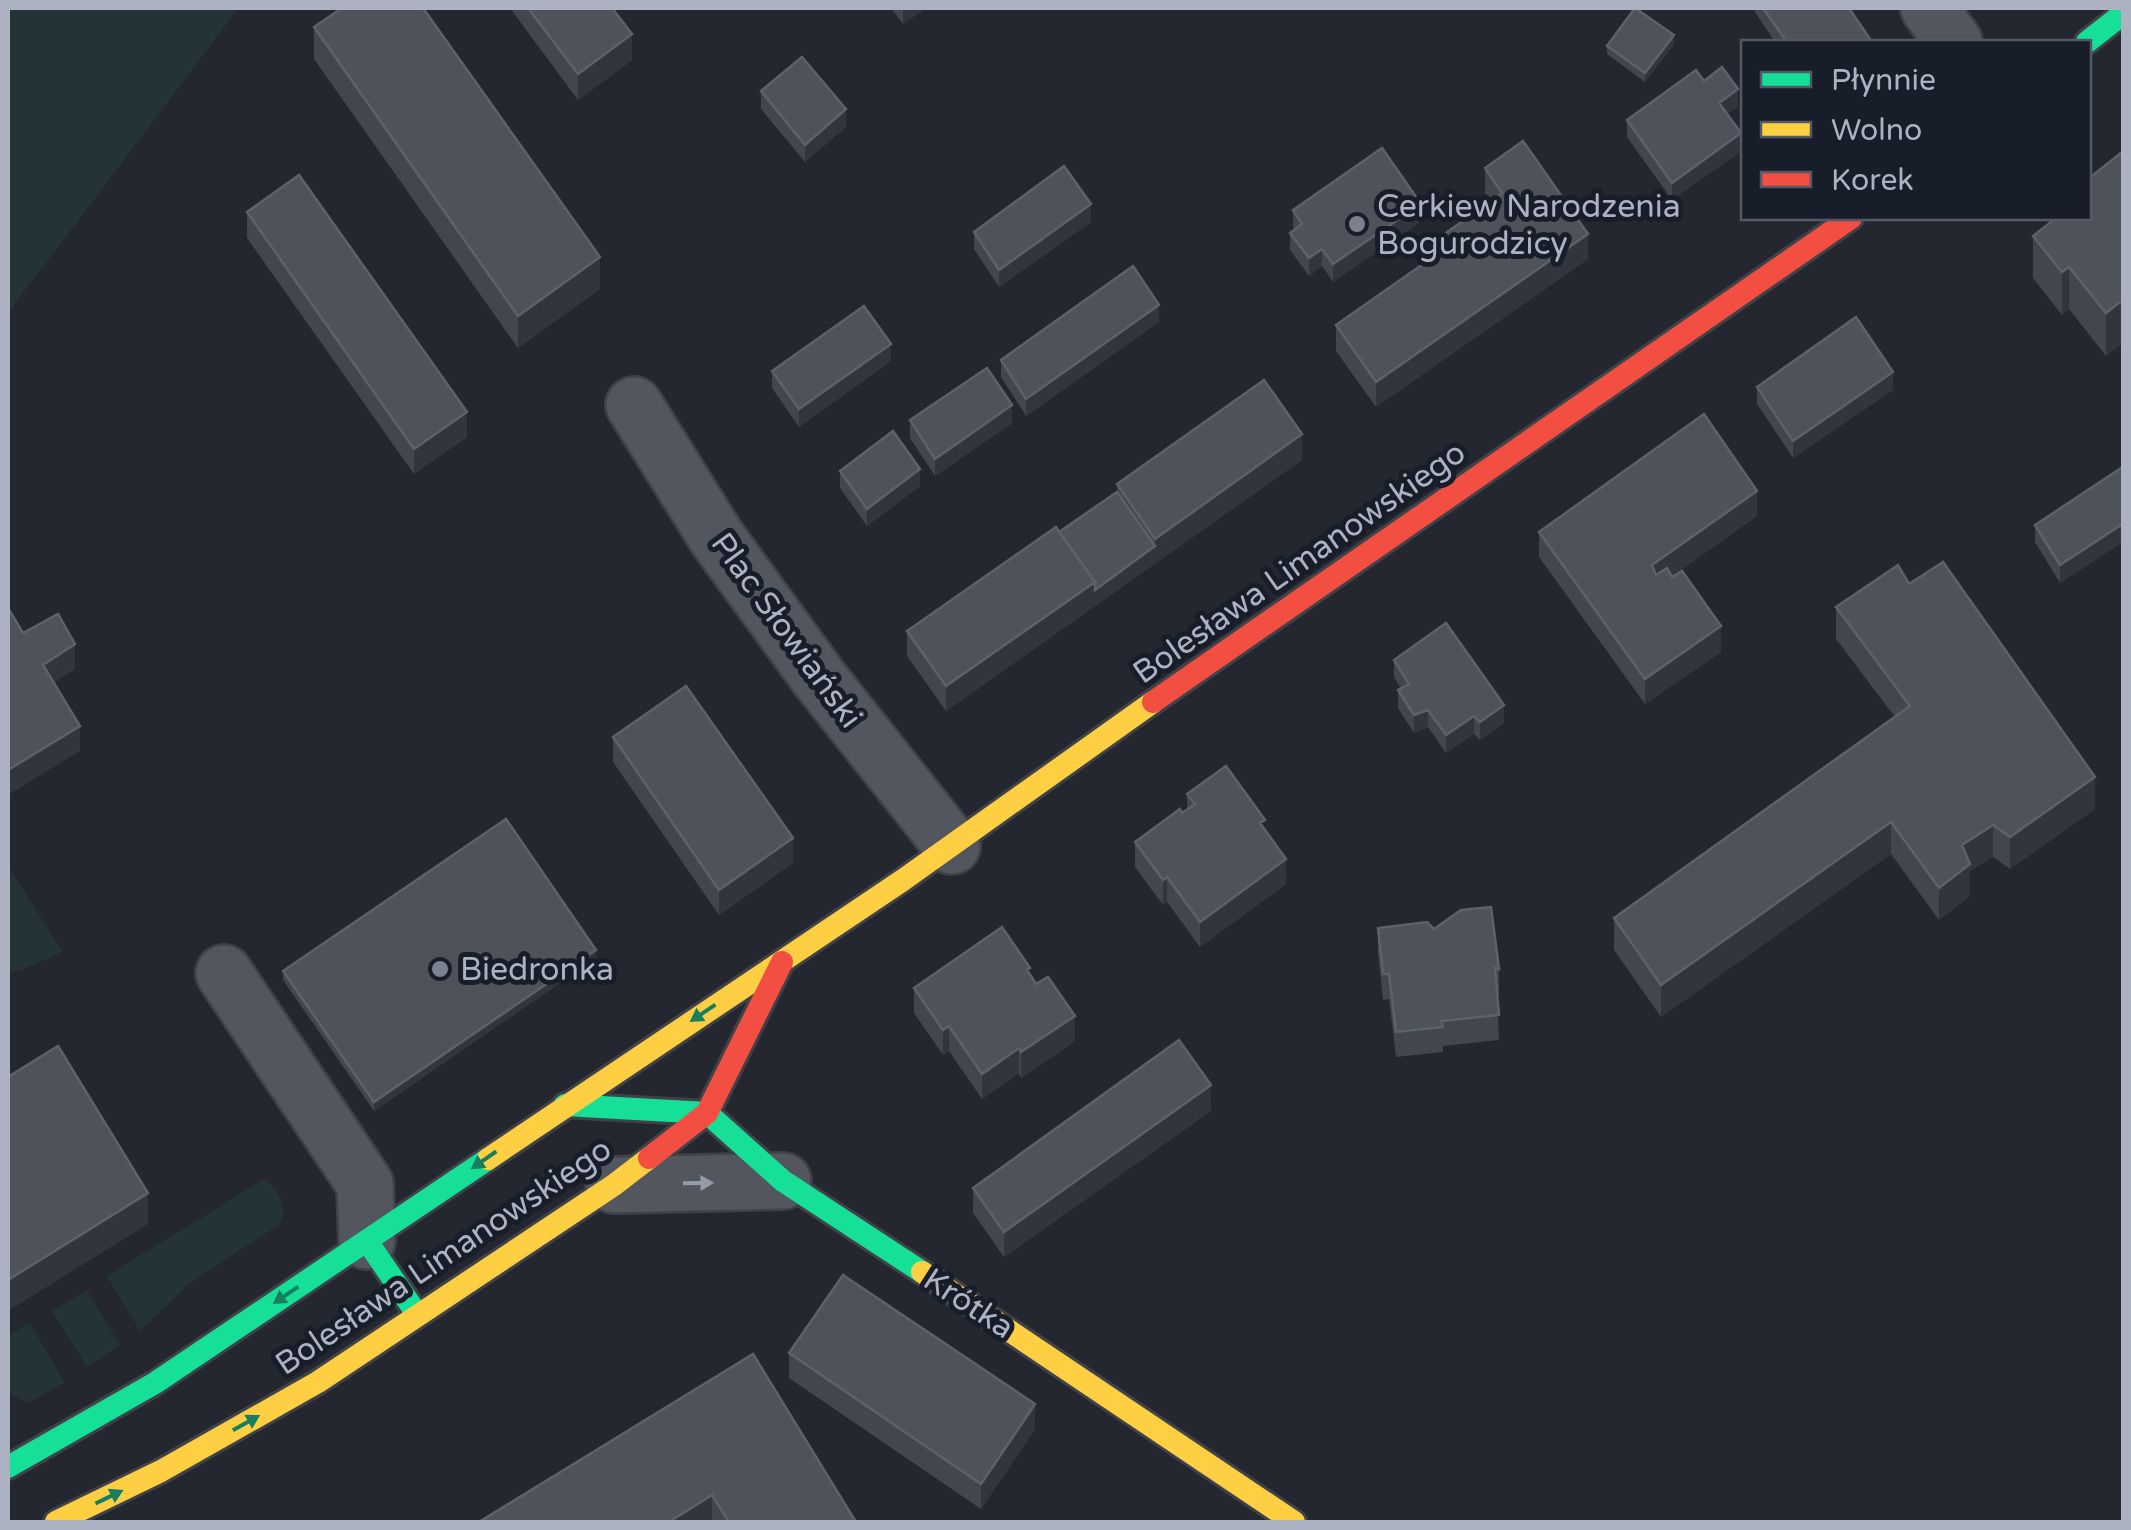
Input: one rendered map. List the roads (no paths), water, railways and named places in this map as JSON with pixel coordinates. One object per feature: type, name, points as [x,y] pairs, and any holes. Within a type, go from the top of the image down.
[{"type":"street","points":[[1929,8],[1953,40]]},
{"type":"street","points":[[2090,40],[2124,13]]},
{"type":"street","name":"Bolesława Limanowskiego","points":[[8,1467],[155,1383],[952,846],[1847,220]]},
{"type":"street","name":"Plac Słowiański","points":[[634,405],[740,569],[819,678],[952,846]]},
{"type":"street","name":"Bolesława Limanowskiego","points":[[56,1522],[161,1471],[318,1382],[614,1185],[707,1113],[784,959]]},
{"type":"street","points":[[224,973],[364,1184],[368,1241],[417,1314]]},
{"type":"street","points":[[565,1105],[707,1113]]},
{"type":"street","name":"Krótka","points":[[707,1113],[783,1181],[1294,1522]]},
{"type":"street","points":[[614,1185],[783,1181]]},
{"type":"place","name":"Cerkiew Narodzenia Bogurodzicy","points":[[1357,224]]},
{"type":"place","name":"Biedronka","points":[[440,969]]}]
